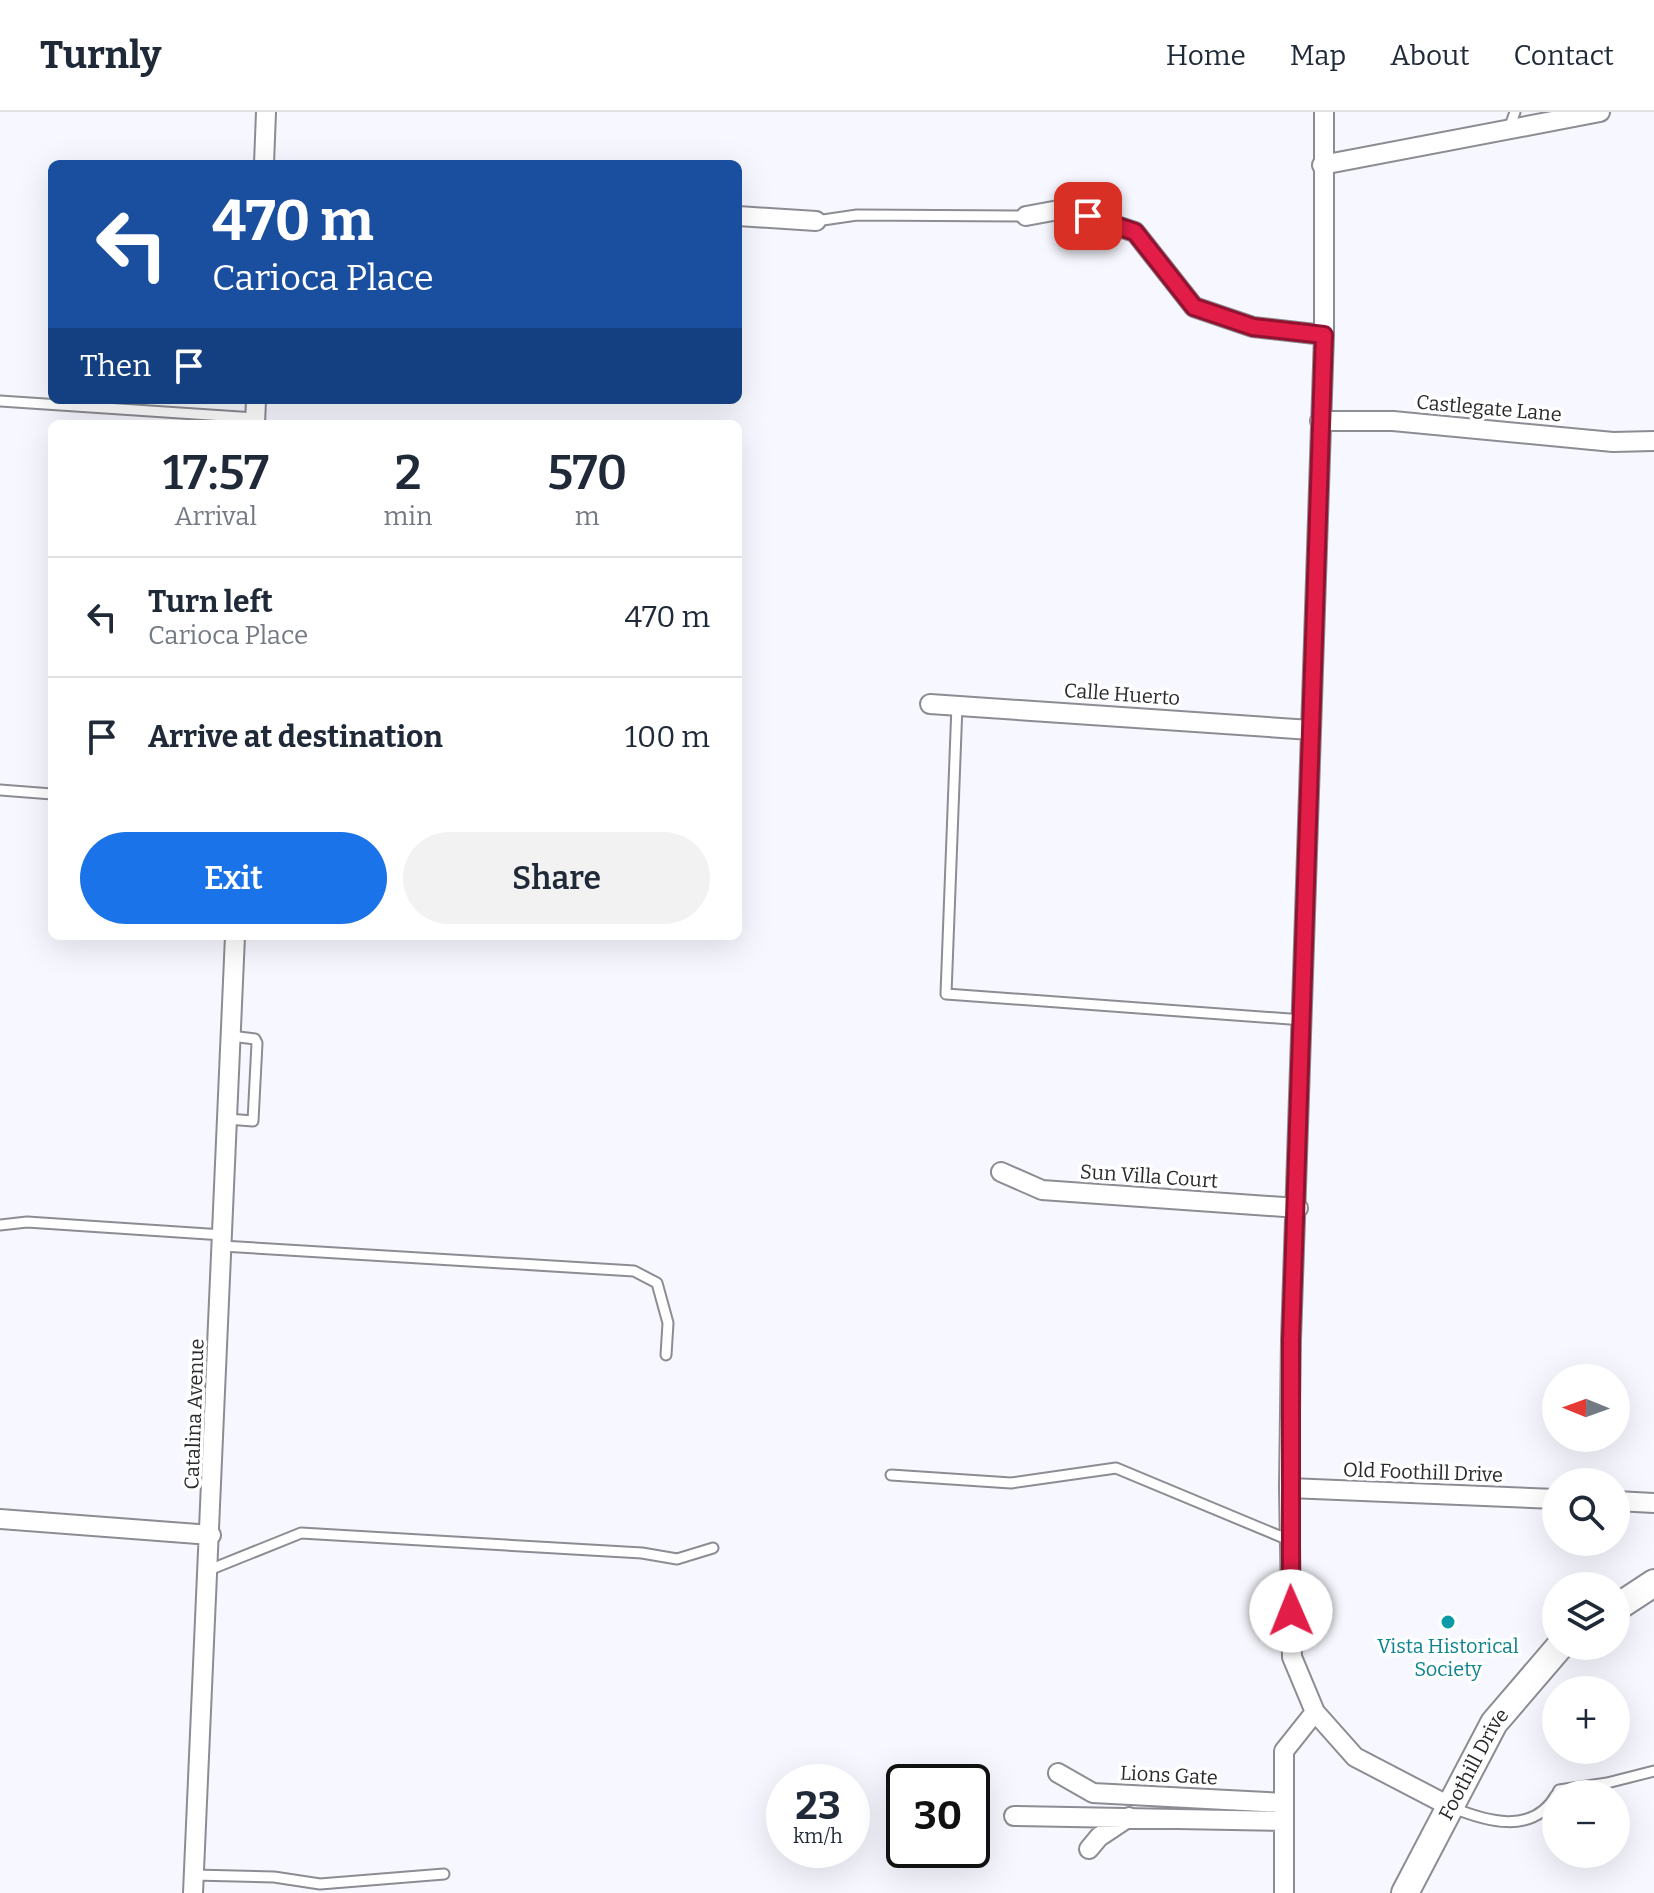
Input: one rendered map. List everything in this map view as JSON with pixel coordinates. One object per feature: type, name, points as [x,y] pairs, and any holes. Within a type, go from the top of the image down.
[{"type":"main road","points":[[1630,1599],[1654,1583]]},
{"type":"main road","name":"Foothill Drive","points":[[1405,1893],[1494,1723],[1548,1660]]},
{"type":"street","points":[[264,160],[266,112]]},
{"type":"street","points":[[1324,112],[1324,335],[1289,1488],[1292,1657],[1315,1712],[1355,1757],[1451,1807]]},
{"type":"street","points":[[1322,165],[1512,121],[1600,112]]},
{"type":"street","points":[[1026,216],[1064,209],[1135,232],[1194,307],[1253,327],[1324,335]]},
{"type":"street","points":[[742,216],[816,221]]},
{"type":"street","name":"Castlegate Lane","points":[[1320,421],[1393,421],[1613,442],[1654,441]]},
{"type":"street","name":"Calle Huerto","points":[[930,704],[1311,730]]},
{"type":"street","name":"Catalina Avenue","points":[[193,1884],[211,1535],[235,940]]},
{"type":"street","name":"Sun Villa Court","points":[[1001,1172],[1042,1190],[1298,1208]]},
{"type":"street","name":"Old Foothill Drive","points":[[1289,1488],[1542,1498]]},
{"type":"street","points":[[1630,1502],[1654,1503]]},
{"type":"street","points":[[0,1519],[211,1535]]},
{"type":"street","points":[[1284,1893],[1284,1751],[1315,1712]]},
{"type":"street","name":"Lions Gate","points":[[1058,1773],[1093,1793],[1284,1812]]},
{"type":"street","points":[[1014,1816],[1129,1817],[1284,1812]]},
{"type":"street","points":[[1089,1849],[1099,1837],[1129,1817]]},
{"type":"lane","points":[[816,221],[857,215],[1026,216]]},
{"type":"lane","points":[[0,401],[48,403]]},
{"type":"lane","points":[[59,404],[256,414]]},
{"type":"lane","points":[[957,705],[946,994],[1303,1020]]},
{"type":"lane","points":[[0,790],[48,794]]},
{"type":"lane","points":[[227,1119],[253,1121],[257,1043],[255,1039],[231,1036]]},
{"type":"lane","points":[[0,1225],[27,1222],[222,1241],[634,1271],[657,1283],[668,1323],[666,1355]]},
{"type":"lane","points":[[891,1475],[1011,1483],[1116,1468],[1289,1540]]},
{"type":"lane","points":[[209,1570],[301,1533],[642,1553],[677,1559],[713,1548]]},
{"type":"lane","points":[[1619,1780],[1654,1771]]},
{"type":"lane","points":[[1451,1807],[1485,1821],[1525,1822],[1542,1810]]},
{"type":"lane","points":[[193,1884],[274,1877],[320,1884],[444,1874]]},
{"type":"place","name":"Vista Historical Society","points":[[1448,1622]]},
{"type":"route","points":[[1088,216],[1135,232],[1194,307],[1253,327],[1324,335],[1297,1232],[1291,1340],[1291,1611]]}]
